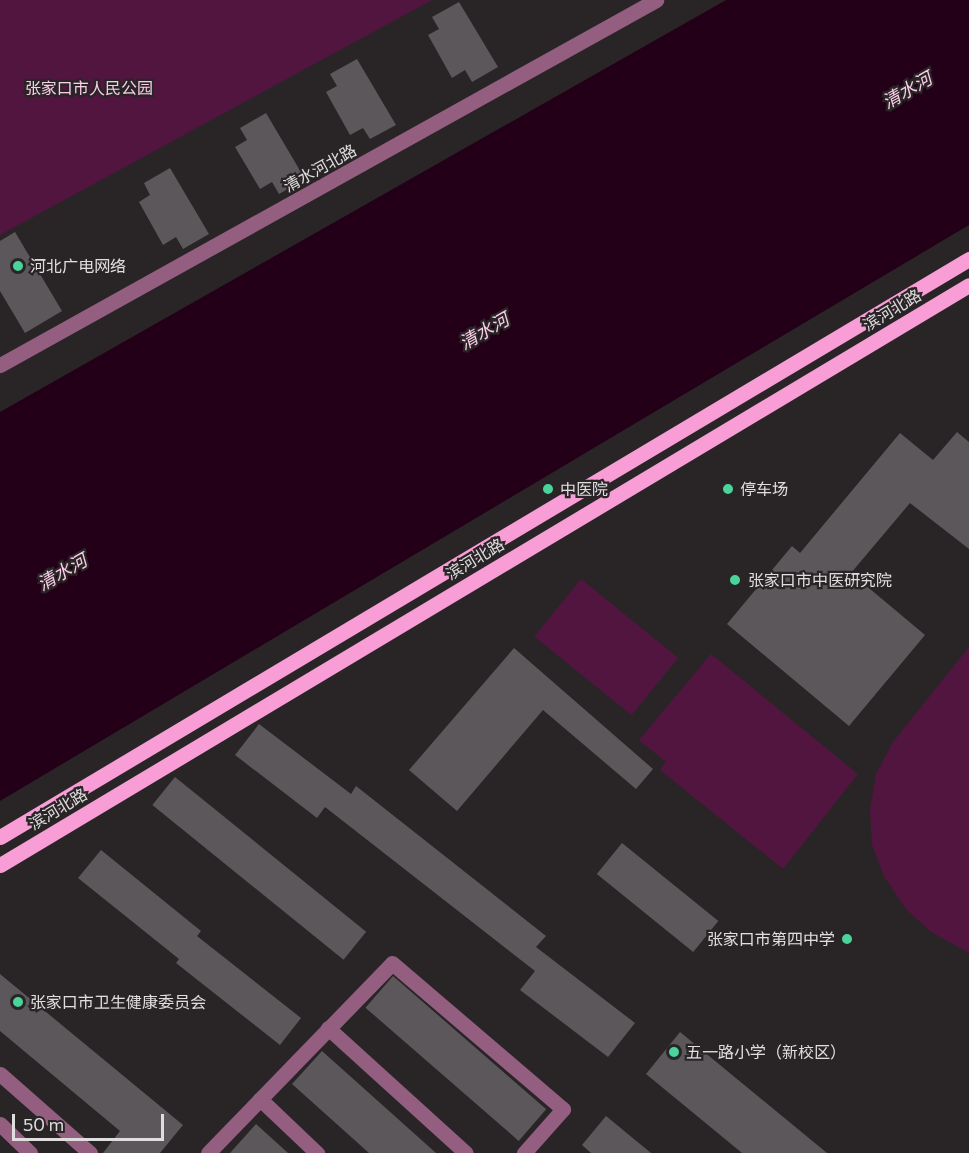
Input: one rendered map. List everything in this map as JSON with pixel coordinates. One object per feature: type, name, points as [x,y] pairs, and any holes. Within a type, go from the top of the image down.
[{"type":"main road","name":"滨河北路","points":[[0,837],[969,259]]},
{"type":"main road","name":"滨河北路","points":[[0,866],[969,285]]},
{"type":"street","name":"清水河北路","points":[[0,365],[656,0]]},
{"type":"street","points":[[208,1153],[392,963],[563,1109],[524,1153]]},
{"type":"street","points":[[328,1028],[466,1153]]},
{"type":"street","points":[[0,1074],[90,1153]]},
{"type":"street","points":[[260,1100],[317,1153]]},
{"type":"street","points":[[0,1124],[30,1153]]},
{"type":"green space","name":"张家口市人民公园","points":[[0,0],[432,0],[0,235]]},
{"type":"green space","points":[[581,579],[678,658],[632,715],[534,637]]},
{"type":"green space","points":[[969,647],[969,953],[931,932],[905,908],[884,876],[872,845],[870,810],[876,774],[893,742]]},
{"type":"green space","points":[[711,654],[858,774],[783,869],[660,770],[666,762],[639,740]]},
{"type":"water","name":"清水河","points":[[726,0],[969,0],[969,225],[0,801],[0,412]]},
{"type":"building","points":[[459,2],[498,67],[472,82],[465,70],[452,78],[428,35],[439,29],[432,17]]},
{"type":"building","points":[[357,59],[396,125],[370,139],[363,128],[350,135],[326,92],[337,86],[330,74]]},
{"type":"building","points":[[266,113],[305,179],[279,194],[272,182],[260,189],[235,147],[247,140],[240,128]]},
{"type":"building","points":[[170,168],[209,234],[183,249],[176,237],[163,245],[139,202],[150,195],[144,183]]},
{"type":"building","name":"河北广电网络","points":[[15,232],[62,311],[25,333],[0,291],[0,241]]},
{"type":"building","points":[[957,432],[969,442],[969,549],[910,503],[851,573],[925,635],[849,726],[727,624],[792,546],[800,553],[900,433],[933,460]]},
{"type":"building","points":[[514,648],[653,769],[636,789],[543,710],[457,811],[409,770]]},
{"type":"building","points":[[259,724],[351,794],[356,786],[546,936],[536,947],[635,1023],[608,1057],[520,990],[535,971],[325,807],[317,818],[235,755]]},
{"type":"building","points":[[175,777],[366,932],[344,960],[152,805]]},
{"type":"building","points":[[622,843],[718,921],[693,952],[597,874]]},
{"type":"building","points":[[101,850],[201,931],[197,936],[301,1018],[280,1045],[176,963],[179,959],[78,878]]},
{"type":"building","points":[[0,974],[183,1125],[160,1153],[103,1153],[120,1131],[0,1031]]},
{"type":"building","points":[[393,976],[546,1109],[519,1141],[365,1008]]},
{"type":"building","points":[[680,1032],[827,1153],[742,1153],[646,1074]]},
{"type":"building","points":[[322,1051],[436,1153],[369,1153],[292,1084]]},
{"type":"building","points":[[606,1116],[651,1153],[591,1153],[582,1145]]},
{"type":"building","points":[[256,1124],[288,1153],[230,1153]]},
{"type":"place","name":"河北广电网络","points":[[18,266]]},
{"type":"place","name":"中医院","points":[[548,489]]},
{"type":"place","name":"停车场","points":[[728,489]]},
{"type":"place","name":"张家口市中医研究院","points":[[735,580]]},
{"type":"place","name":"张家口市第四中学","points":[[847,939]]},
{"type":"place","name":"张家口市卫生健康委员会","points":[[18,1002]]},
{"type":"place","name":"五一路小学（新校区）","points":[[674,1052]]}]
